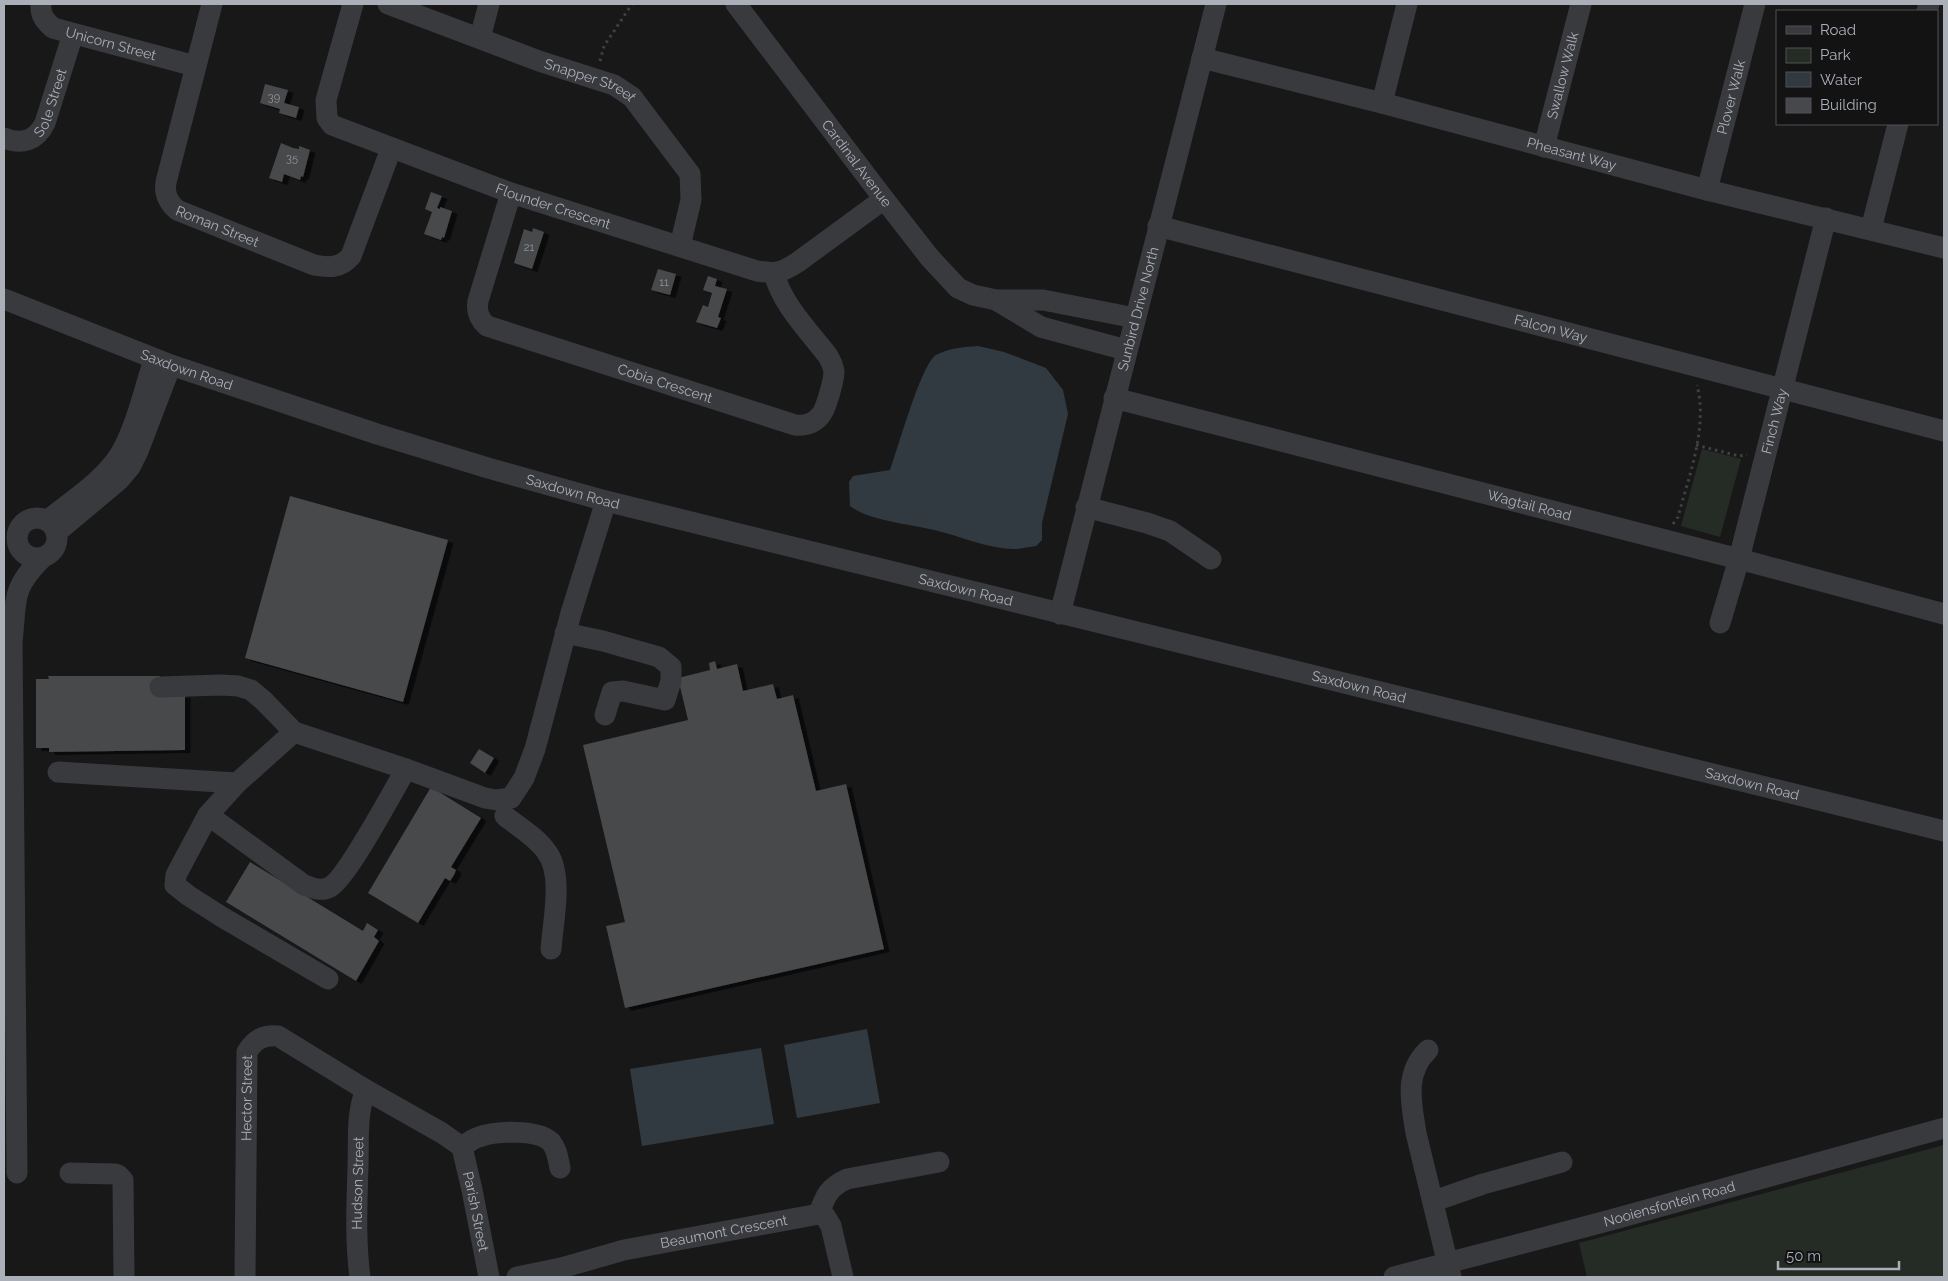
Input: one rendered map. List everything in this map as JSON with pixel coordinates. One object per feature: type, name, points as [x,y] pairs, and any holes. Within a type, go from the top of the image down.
[{"type":"street","name":"Unicorn Street","points":[[41,4],[42,16],[53,28],[195,66]]},
{"type":"street","name":"Roman Street","points":[[212,4],[164,190],[167,198],[177,210],[314,265],[333,267],[340,265],[351,256],[392,149]]},
{"type":"street","name":"Flounder Crescent","points":[[353,4],[326,100],[327,118],[338,129],[511,193],[757,271],[774,273]]},
{"type":"street","name":"Snapper Street","points":[[388,4],[539,61],[594,78],[614,86],[632,97],[690,174],[690,200],[680,246]]},
{"type":"street","points":[[480,38],[489,4]]},
{"type":"street","name":"Cardinal Avenue","points":[[736,4],[884,200],[948,280],[958,288],[973,295],[996,300],[1044,300],[1135,318]]},
{"type":"street","name":"Sunbird Drive North","points":[[1060,614],[1216,4]]},
{"type":"street","points":[[1382,103],[1407,4]]},
{"type":"street","name":"Swallow Walk","points":[[1544,147],[1581,4]]},
{"type":"street","name":"Plover Walk","points":[[1707,190],[1755,4]]},
{"type":"street","name":"Sole Street","points":[[4,138],[20,142],[29,140],[41,132],[73,34]]},
{"type":"street","name":"Pheasant Way","points":[[1202,58],[1382,103],[1707,190],[1944,248]]},
{"type":"street","points":[[1871,229],[1898,125]]},
{"type":"street","name":"Cobia Crescent","points":[[511,193],[478,301],[480,319],[487,326],[795,425],[806,424],[816,420],[824,411],[833,375],[833,366],[828,356],[787,302],[776,283],[774,273]]},
{"type":"street","points":[[774,273],[783,272],[884,200]]},
{"type":"street","name":"Finch Way","points":[[1720,623],[1765,457],[1826,218]]},
{"type":"street","name":"Falcon Way","points":[[1158,226],[1944,431]]},
{"type":"street","name":"Saxdown Road","points":[[4,299],[162,362],[377,434],[606,501],[1944,831]]},
{"type":"street","name":"Cardinal Avenue","points":[[996,300],[1042,327],[1126,350]]},
{"type":"street","points":[[52,526],[109,469],[119,456],[162,362]]},
{"type":"street","name":"Wagtail Road","points":[[1114,398],[1944,614]]},
{"type":"street","points":[[160,687],[221,685],[238,686],[251,690],[294,732],[406,769],[485,798],[497,800],[511,798],[524,778],[534,749],[565,633],[606,501]]},
{"type":"street","points":[[1086,507],[1148,523],[1170,531],[1211,559]]},
{"type":"street","points":[[17,1173],[9,977],[12,642],[18,589],[28,572],[42,558],[50,554],[58,540],[52,526],[39,517],[30,518],[23,522],[16,538],[19,547],[28,557],[42,558]]},
{"type":"street","points":[[12,642],[8,622],[8,581],[19,547]]},
{"type":"street","points":[[565,633],[604,641],[659,657],[671,667],[671,681],[665,700],[622,691],[612,692],[605,715]]},
{"type":"street","points":[[294,732],[237,783],[208,814],[176,875],[175,885],[222,917],[328,978]]},
{"type":"street","points":[[208,814],[304,885],[318,890],[328,888],[336,884],[349,866],[406,769]]},
{"type":"street","points":[[58,772],[237,783]]},
{"type":"street","points":[[505,816],[537,842],[552,860],[556,893],[551,949]]},
{"type":"street","name":"Hector Street","points":[[245,1277],[247,1052],[256,1040],[263,1037],[278,1036],[366,1090],[442,1133],[462,1147]]},
{"type":"street","points":[[1428,1050],[1418,1059],[1413,1071],[1411,1089],[1416,1133],[1434,1201],[1449,1270]]},
{"type":"street","name":"Hudson Street","points":[[360,1277],[357,1256],[359,1112],[366,1090]]},
{"type":"street","name":"Nooiensfontein Road","points":[[1394,1277],[1449,1270],[1607,1221],[1944,1128]]},
{"type":"street","points":[[462,1147],[480,1136],[533,1133],[546,1138],[556,1149],[560,1168]]},
{"type":"street","name":"Parish Street","points":[[462,1147],[489,1277]]},
{"type":"street","points":[[843,1277],[832,1226],[825,1216],[819,1214],[828,1193],[836,1184],[847,1179],[939,1162]]},
{"type":"street","points":[[1434,1201],[1483,1184],[1562,1162]]},
{"type":"street","points":[[70,1173],[114,1174],[123,1180],[124,1277]]},
{"type":"street","name":"Beaumont Crescent","points":[[517,1277],[562,1273],[624,1250],[819,1214]]},
{"type":"path","points":[[594,78],[604,46],[632,4]]},
{"type":"path","points":[[1665,540],[1669,528],[1678,517],[1696,445],[1700,416],[1698,390],[1694,376],[1697,366]]},
{"type":"path","points":[[1696,445],[1739,456],[1754,455],[1765,457]]},
{"type":"green space","points":[[1702,449],[1741,459],[1720,537],[1681,526]]},
{"type":"green space","points":[[1944,1145],[1944,1277],[1587,1277],[1579,1243]]},
{"type":"water","points":[[978,346],[1004,352],[1046,368],[1063,390],[1068,414],[1042,523],[1042,540],[1036,546],[1013,549],[983,544],[934,530],[879,519],[850,506],[849,482],[853,476],[890,470],[910,408],[930,362],[936,355],[946,351]]},
{"type":"water","points":[[867,1029],[880,1103],[797,1118],[784,1045]]},
{"type":"water","points":[[761,1048],[774,1124],[642,1146],[630,1069]]},
{"type":"building","points":[[265,84],[288,90],[284,103],[299,107],[296,118],[279,113],[280,109],[260,103]]},
{"type":"building","points":[[281,143],[293,148],[299,149],[299,146],[310,150],[303,177],[301,176],[300,180],[284,174],[282,182],[269,178]]},
{"type":"building","points":[[431,192],[442,196],[437,208],[440,209],[440,207],[452,211],[444,238],[442,237],[441,240],[424,234],[432,212],[425,209]]},
{"type":"building","points":[[533,228],[544,232],[532,269],[514,263],[524,229],[532,232]]},
{"type":"building","points":[[658,269],[676,274],[670,295],[651,290]]},
{"type":"building","points":[[708,276],[717,279],[715,286],[727,289],[718,317],[721,318],[717,328],[696,322],[703,305],[708,307],[712,293],[703,290]]},
{"type":"building","points":[[290,496],[448,540],[403,702],[245,658]]},
{"type":"building","points":[[715,661],[717,669],[737,664],[743,691],[773,684],[777,699],[793,695],[816,791],[846,784],[884,949],[625,1008],[606,926],[625,922],[583,745],[688,720],[678,678],[710,670],[709,663]]},
{"type":"building","points":[[48,676],[160,676],[160,695],[185,695],[185,750],[49,752],[49,748],[36,748],[36,679],[49,679]]},
{"type":"building","points":[[479,749],[494,758],[485,773],[470,763]]},
{"type":"building","points":[[431,787],[481,818],[451,867],[456,870],[454,875],[450,881],[445,878],[418,923],[368,893]]},
{"type":"building","points":[[250,862],[363,931],[367,923],[378,930],[374,937],[379,941],[356,981],[226,902]]}]
